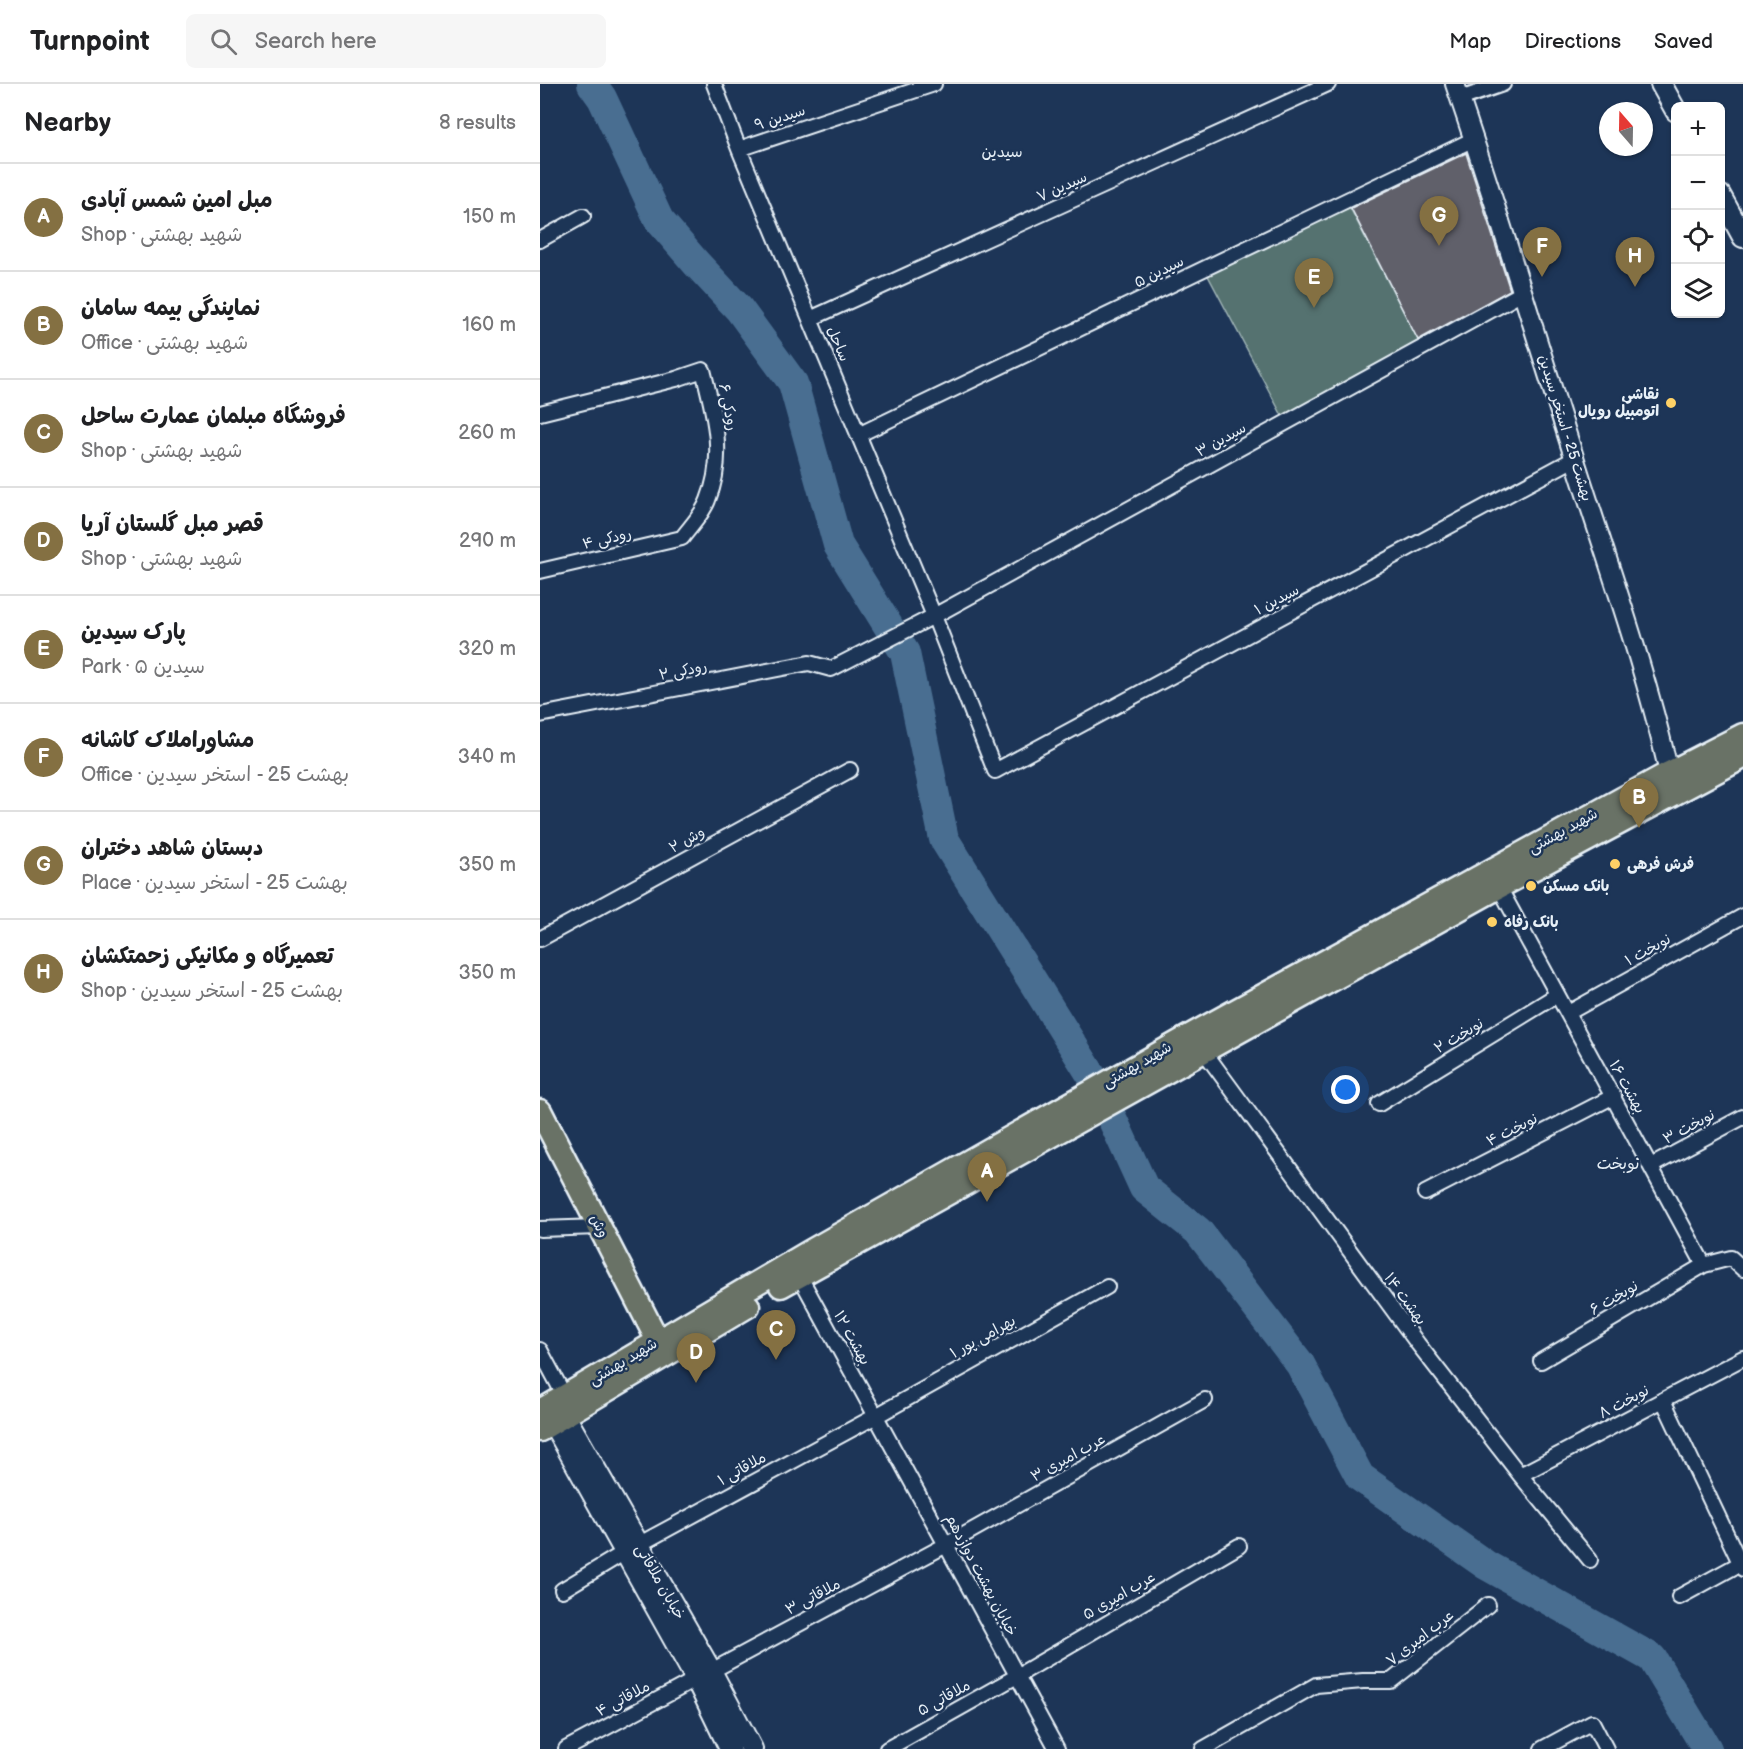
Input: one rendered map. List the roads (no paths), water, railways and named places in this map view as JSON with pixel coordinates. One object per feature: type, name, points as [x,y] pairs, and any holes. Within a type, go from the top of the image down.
[{"type":"main road","points":[[1661,84],[1671,102]]},
{"type":"main road","points":[[1725,204],[1743,237]]},
{"type":"main road","name":"شهید بهشتی","points":[[552,1412],[658,1341],[809,1252],[1195,1033],[1669,773],[1743,735]]},
{"type":"main road","name":"شهید بهشتی","points":[[552,1412],[1498,887],[1743,757]]},
{"type":"main road","name":"وش","points":[[540,1111],[658,1341]]},
{"type":"main road","name":"خیابان ملاقاتی","points":[[552,1412],[703,1675],[752,1749]]},
{"type":"main road","name":"خیابان ملاقاتی","points":[[703,1675],[730,1749]]},
{"type":"street","name":"ساحل","points":[[714,84],[934,616],[995,771]]},
{"type":"street","name":"۹ سیدین","points":[[739,149],[934,84]]},
{"type":"street","name":"سیدین ۷","points":[[810,319],[1328,84]]},
{"type":"street","points":[[1458,91],[1503,84]]},
{"type":"street","name":"بهشت 25 - استخر سیدین","points":[[1458,91],[1524,292],[1574,459],[1628,625],[1669,773]]},
{"type":"street","name":"سیدین ۵","points":[[858,435],[1474,139]]},
{"type":"street","points":[[540,240],[583,216]]},
{"type":"street","name":"سیدین ۳","points":[[831,669],[934,616],[1524,292]]},
{"type":"street","name":"رودکی ۶","points":[[540,413],[676,379],[703,370],[717,425],[718,467],[708,502],[682,538]]},
{"type":"street","name":"سیدین ۱","points":[[995,771],[1574,459]]},
{"type":"street","name":"رودکی ۴","points":[[540,572],[682,538]]},
{"type":"street","name":"رودکی ۲","points":[[540,715],[809,663],[831,669]]},
{"type":"street","name":"وش ۲","points":[[540,939],[849,770]]},
{"type":"street","name":"۱۶ بهشت","points":[[1498,887],[1704,1264]]},
{"type":"street","name":"۱ نوبخت","points":[[1568,1013],[1743,916]]},
{"type":"street","name":"۲ نوبخت","points":[[1379,1104],[1557,995]]},
{"type":"street","name":"بهشت ۱۴","points":[[1203,1050],[1418,1344],[1590,1560]]},
{"type":"street","name":"۴ نوبخت","points":[[1425,1193],[1614,1096]]},
{"type":"street","name":"۳ نوبخت","points":[[1651,1166],[1743,1117]]},
{"type":"street","points":[[540,1229],[599,1227]]},
{"type":"street","points":[[1704,1264],[1731,1257],[1743,1250]]},
{"type":"street","points":[[1731,1257],[1743,1269]]},
{"type":"street","name":"نوبخت ۶","points":[[1541,1361],[1704,1264]]},
{"type":"street","name":"۱۲ بهشت","points":[[799,1275],[876,1416]]},
{"type":"street","name":"۱ بهرامی پور","points":[[876,1416],[1107,1287]]},
{"type":"street","points":[[540,1350],[552,1412]]},
{"type":"street","name":"۸ نوبخت","points":[[1520,1474],[1743,1358]]},
{"type":"street","name":"۳ عرب امیری","points":[[946,1545],[1205,1400]]},
{"type":"street","points":[[1663,1400],[1742,1565],[1678,1597]]},
{"type":"street","name":"خیابان بهشت دوازدهم","points":[[876,1416],[1057,1749]]},
{"type":"street","name":"ملاقاتی ۱","points":[[562,1590],[632,1549],[876,1416]]},
{"type":"street","name":"ملاقاتی ۳","points":[[703,1675],[946,1545]]},
{"type":"street","name":"۵ عرب امیری","points":[[1017,1676],[1239,1546]]},
{"type":"street","name":"۷ عرب امیری","points":[[1203,1749],[1316,1685],[1391,1681],[1488,1605]]},
{"type":"street","name":"ملاقاتی ۴","points":[[566,1749],[703,1675]]},
{"type":"street","name":"ملاقاتی ۵","points":[[887,1749],[1017,1676]]},
{"type":"street","points":[[1542,1749],[1592,1722],[1606,1749]]},
{"type":"waterway","points":[[592,84],[602,98],[659,220],[739,309],[793,383],[838,545],[905,653],[944,839],[1090,1073]]},
{"type":"waterway","points":[[1111,1116],[1144,1188],[1198,1231],[1300,1364],[1360,1477],[1486,1565],[1652,1658],[1707,1749]]},
{"type":"place","name":"دبستان شاهد دختران","points":[[1439,246]]},
{"type":"place","name":"مشاوراملاک کاشانه","points":[[1542,277]]},
{"type":"place","name":"تعمیرگاه و مکانیکی زحمتکشان","points":[[1635,287]]},
{"type":"place","name":"پارک سیدین","points":[[1314,308]]},
{"type":"place","name":"نقاشی اتومبیل رویال","points":[[1671,403]]},
{"type":"place","name":"نمایندگی بیمه سامان","points":[[1639,828]]},
{"type":"place","name":"فرش فرهی","points":[[1615,864]]},
{"type":"place","name":"بانک مسکن","points":[[1531,886]]},
{"type":"place","name":"بانک رفاه","points":[[1492,922]]},
{"type":"place","name":"مبل امین شمس آبادی","points":[[987,1202]]},
{"type":"place","name":"فروشگاه مبلمان عمارت ساحل","points":[[776,1360]]},
{"type":"place","name":"قصر مبل گلستان آریا","points":[[696,1383]]},
{"type":"district","name":"سیدین","points":[[1002,152]]},
{"type":"district","name":"نوبخت","points":[[1618,1164]]}]
